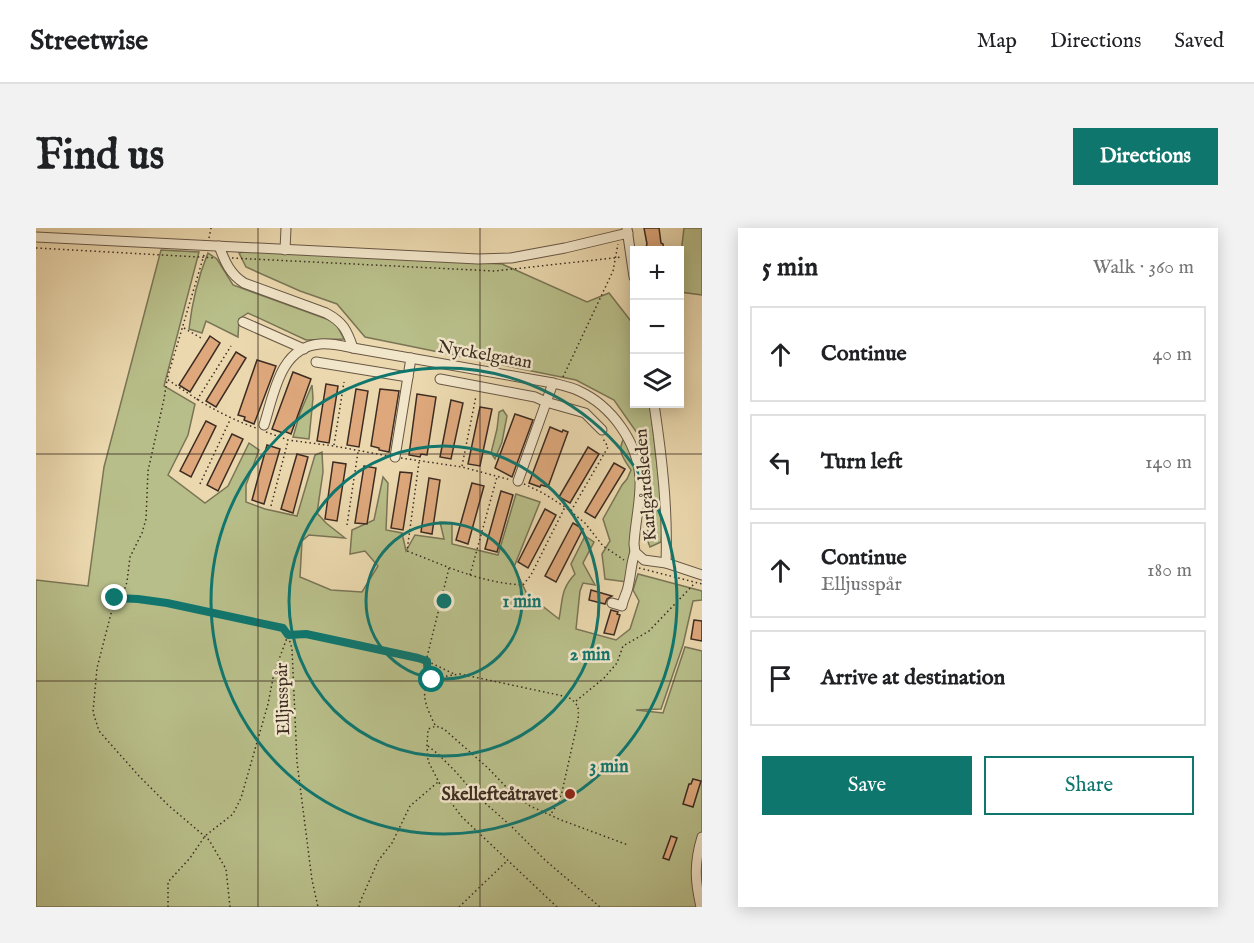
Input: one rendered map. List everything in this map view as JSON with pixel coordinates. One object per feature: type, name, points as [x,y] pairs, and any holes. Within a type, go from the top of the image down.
[{"type":"street","points":[[83,239],[84,228]]},
{"type":"street","points":[[285,250],[286,228]]},
{"type":"street","points":[[36,237],[478,259],[511,258],[617,236],[627,231],[630,249]]},
{"type":"street","points":[[219,246],[223,258],[235,277],[244,283],[337,318],[347,330],[353,348]]},
{"type":"street","points":[[243,322],[304,349]]},
{"type":"street","name":"Nyckelgatan","points":[[304,349],[321,344],[411,358],[556,384],[579,391],[595,400],[620,425],[629,441],[640,479],[635,552],[628,590],[622,606],[612,603]]},
{"type":"street","points":[[264,425],[280,373],[292,357],[304,349]]},
{"type":"street","name":"Nyckelgatan","points":[[395,458],[411,358]]},
{"type":"street","points":[[316,362],[408,377]]},
{"type":"street","points":[[440,379],[535,397],[585,412],[602,430]]},
{"type":"street","name":"Nyckelgatan","points":[[518,482],[546,402],[556,384]]},
{"type":"street","name":"Karlgårdsleden","points":[[655,408],[665,480],[668,530],[666,563]]},
{"type":"street","points":[[635,552],[644,560],[666,563],[699,579]]},
{"type":"street","points":[[701,907],[696,881],[697,859],[702,837]]},
{"type":"path","points":[[207,246],[211,228]]},
{"type":"path","points":[[556,384],[565,371],[613,271],[618,244],[617,236]]},
{"type":"path","points":[[36,248],[495,271],[630,255]]},
{"type":"path","points":[[204,257],[167,379],[148,471],[146,519],[130,557],[125,588],[115,598],[97,668],[93,712],[99,731],[139,776],[168,805],[209,840],[226,869],[230,907]]},
{"type":"path","points":[[183,327],[201,338]]},
{"type":"path","points":[[197,400],[231,346]]},
{"type":"path","points":[[167,379],[197,400],[231,419],[288,440],[462,467],[518,482],[543,493],[565,507],[585,523],[603,546],[632,565],[699,579],[702,584]]},
{"type":"path","points":[[334,446],[344,382]]},
{"type":"path","points":[[462,467],[476,396]]},
{"type":"path","points":[[200,484],[231,419]]},
{"type":"path","points":[[570,511],[608,447],[601,435],[602,430]]},
{"type":"path","points":[[271,506],[288,440]]},
{"type":"path","points":[[347,525],[358,451]]},
{"type":"path","points":[[419,461],[407,551],[481,580],[523,585],[531,575],[565,507]]},
{"type":"path","points":[[470,575],[498,476]]},
{"type":"path","points":[[436,726],[428,710],[424,694],[428,684],[427,661],[449,567]]},
{"type":"path","points":[[576,702],[604,678],[617,663],[623,646],[649,631],[699,579]]},
{"type":"path","points":[[115,598],[167,603],[283,628],[288,635]]},
{"type":"path","points":[[288,635],[306,634],[427,661],[454,674]]},
{"type":"path","points":[[168,907],[168,882],[190,858],[205,836],[233,814],[241,798],[268,704],[274,673],[288,635]]},
{"type":"path","name":"Elljusspår","points":[[288,635],[292,649],[299,781],[312,880],[318,907]]},
{"type":"path","points":[[428,684],[445,675],[460,674],[568,697],[576,702],[579,709],[578,720],[562,792],[550,815]]},
{"type":"path","points":[[557,907],[462,817],[446,796],[428,761],[428,729],[436,726],[444,729],[510,791],[530,806],[628,845]]},
{"type":"path","points":[[427,746],[438,754],[475,794],[545,860],[600,907]]},
{"type":"path","points":[[359,907],[378,861],[392,843],[410,807],[439,782]]},
{"type":"path","points":[[459,907],[508,860]]},
{"type":"green space","points":[[684,228],[702,228],[702,295],[684,293],[684,246],[682,246]]},
{"type":"green space","points":[[161,250],[199,252],[164,386],[195,404],[188,435],[168,475],[205,503],[228,486],[249,443],[259,450],[246,485],[246,502],[297,516],[315,455],[322,452],[323,472],[317,513],[345,538],[309,535],[302,541],[300,577],[331,590],[362,592],[378,566],[365,551],[350,554],[352,530],[374,520],[383,477],[388,483],[386,530],[402,533],[406,551],[415,535],[444,539],[440,522],[452,523],[452,544],[498,555],[516,494],[540,502],[514,567],[527,594],[559,619],[564,590],[575,574],[571,564],[585,536],[594,542],[583,563],[595,585],[583,583],[576,629],[616,640],[630,629],[639,601],[633,590],[638,574],[702,591],[702,600],[693,601],[683,645],[661,709],[636,710],[663,713],[685,647],[702,651],[702,907],[36,907],[36,580],[88,586],[104,467]]},
{"type":"green space","points":[[247,251],[502,264],[587,302],[609,293],[630,320],[630,408],[650,408],[663,516],[661,542],[650,547],[647,539],[650,487],[642,440],[614,400],[576,380],[365,337],[337,304],[300,291],[246,267],[239,253]]},
{"type":"green space","points":[[208,253],[217,259],[233,285],[335,322],[344,339],[306,340],[248,313],[239,319],[238,337],[206,321],[202,333],[189,329],[196,290]]},
{"type":"green space","points":[[312,385],[309,439],[293,437],[300,413]]},
{"type":"green space","points":[[503,410],[507,416],[502,442],[495,459],[491,453],[499,412]]},
{"type":"green space","points":[[625,437],[638,478],[627,582],[605,579],[602,554],[610,541],[603,519],[631,470],[621,450]]},
{"type":"building","points":[[644,228],[659,228],[663,246],[646,246]]},
{"type":"building","points":[[210,336],[220,343],[190,392],[179,385]]},
{"type":"building","points":[[236,352],[246,358],[216,407],[206,401]]},
{"type":"building","points":[[257,360],[276,366],[254,424],[238,415]]},
{"type":"building","points":[[293,372],[311,379],[291,434],[272,429]]},
{"type":"building","points":[[326,384],[338,386],[329,443],[317,441]]},
{"type":"building","points":[[356,389],[368,391],[359,447],[347,445]]},
{"type":"building","points":[[380,389],[399,391],[389,452],[371,446]]},
{"type":"building","points":[[417,394],[436,397],[427,455],[421,454],[420,457],[409,455]]},
{"type":"building","points":[[451,400],[463,403],[451,459],[440,457]]},
{"type":"building","points":[[480,407],[492,409],[480,466],[468,464]]},
{"type":"building","points":[[515,414],[533,420],[512,477],[495,468]]},
{"type":"building","points":[[206,421],[216,426],[191,477],[180,471]]},
{"type":"building","points":[[550,427],[568,432],[548,487],[541,485],[540,487],[529,483]]},
{"type":"building","points":[[232,434],[243,439],[218,491],[207,485]]},
{"type":"building","points":[[267,445],[280,449],[264,504],[252,500]]},
{"type":"building","points":[[588,447],[599,454],[570,503],[559,497]]},
{"type":"building","points":[[297,454],[308,457],[293,513],[281,509]]},
{"type":"building","points":[[333,462],[346,464],[337,521],[325,519]]},
{"type":"building","points":[[614,463],[625,469],[595,518],[585,512]]},
{"type":"building","points":[[364,466],[376,468],[367,524],[355,523]]},
{"type":"building","points":[[400,472],[412,473],[403,530],[391,528]]},
{"type":"building","points":[[429,478],[440,480],[432,534],[421,532]]},
{"type":"building","points":[[472,483],[484,486],[468,544],[456,540]]},
{"type":"building","points":[[501,491],[513,495],[497,552],[485,549]]},
{"type":"building","points":[[545,509],[556,515],[528,568],[518,562]]},
{"type":"building","points":[[573,523],[583,529],[556,582],[545,576]]},
{"type":"building","points":[[591,590],[612,596],[605,604],[589,600]]},
{"type":"building","points":[[611,610],[620,615],[614,635],[604,633]]},
{"type":"building","points":[[694,620],[702,621],[702,641],[691,639]]},
{"type":"building","points":[[693,779],[701,781],[693,807],[683,804],[689,784]]},
{"type":"building","points":[[671,836],[677,838],[669,860],[663,858]]},
{"type":"place","name":"Skellefteåtravet","points":[[570,794]]},
{"type":"route","points":[[115,598],[167,603],[283,628],[288,635],[306,634],[418,658],[427,661],[428,684],[432,680]]}]
